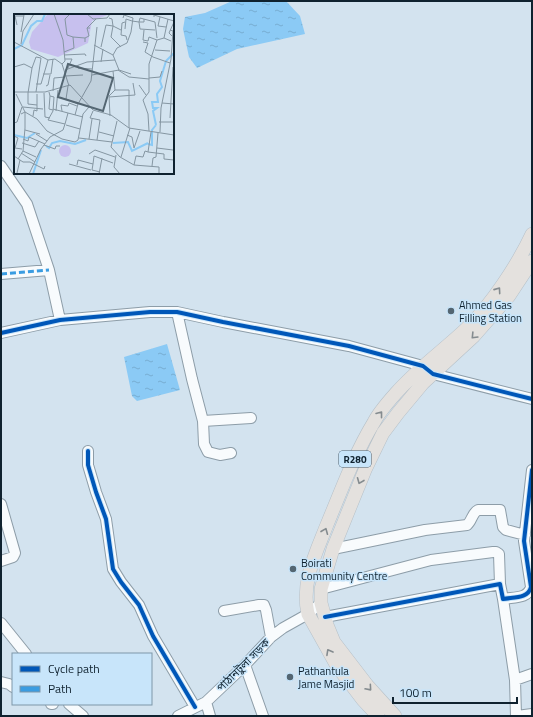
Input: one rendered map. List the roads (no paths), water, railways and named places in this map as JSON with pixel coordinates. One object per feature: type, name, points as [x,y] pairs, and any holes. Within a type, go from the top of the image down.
[{"type":"main road","name":"R280","points":[[378,716],[363,700],[337,666],[308,614],[305,592],[311,565],[347,476],[374,421],[397,392],[423,366],[467,328],[486,307],[523,254],[532,234]]},
{"type":"main road","name":"R280","points":[[395,716],[367,685],[334,642],[321,603],[322,589],[332,549],[365,470],[384,433],[413,395],[474,336],[509,296],[532,261]]},
{"type":"street","points":[[1,166],[27,204],[49,270],[60,320]]},
{"type":"street","points":[[1,274],[49,270]]},
{"type":"street","points":[[1,333],[60,320],[150,312],[177,312],[349,346],[423,366],[433,374],[532,399]]},
{"type":"street","points":[[177,312],[203,421],[204,444],[208,452],[220,455],[231,453]]},
{"type":"street","points":[[203,421],[251,418]]},
{"type":"street","points":[[88,451],[88,465],[106,519],[113,569],[139,605],[153,636],[195,707]]},
{"type":"street","points":[[503,599],[526,595],[530,592],[531,587],[524,541],[532,470]]},
{"type":"street","points":[[1,504],[15,553],[13,557],[1,561]]},
{"type":"street","points":[[332,549],[425,530],[467,525],[475,511],[478,510],[500,510],[506,530],[525,535]]},
{"type":"street","points":[[322,589],[431,560],[496,552],[498,554],[500,584],[515,680],[516,716],[532,714]]},
{"type":"street","points":[[325,617],[500,584]]},
{"type":"street","name":"পাঠানটুলা সড়ক","points":[[178,716],[206,702],[245,665],[271,637],[283,628],[308,614],[321,603]]},
{"type":"street","points":[[224,611],[259,605],[264,606],[271,637]]},
{"type":"street","points":[[1,623],[25,653]]},
{"type":"street","points":[[245,665],[263,716]]},
{"type":"street","points":[[515,680],[532,674]]},
{"type":"street","points":[[1,682],[12,686]]},
{"type":"street","points":[[206,702],[210,716]]},
{"type":"street","points":[[70,705],[83,716]]},
{"type":"water","points":[[232,1],[286,1],[300,16],[305,34],[237,49],[197,68],[189,57],[183,29],[185,17],[205,13]]},
{"type":"water","points":[[167,344],[180,390],[137,401],[132,396],[124,357]]},
{"type":"place","name":"Ahmed Gas Filling Station","points":[[451,311]]},
{"type":"place","name":"Boirati Community Centre","points":[[293,569]]},
{"type":"place","name":"Pathantula Jame Masjid","points":[[290,677]]}]
